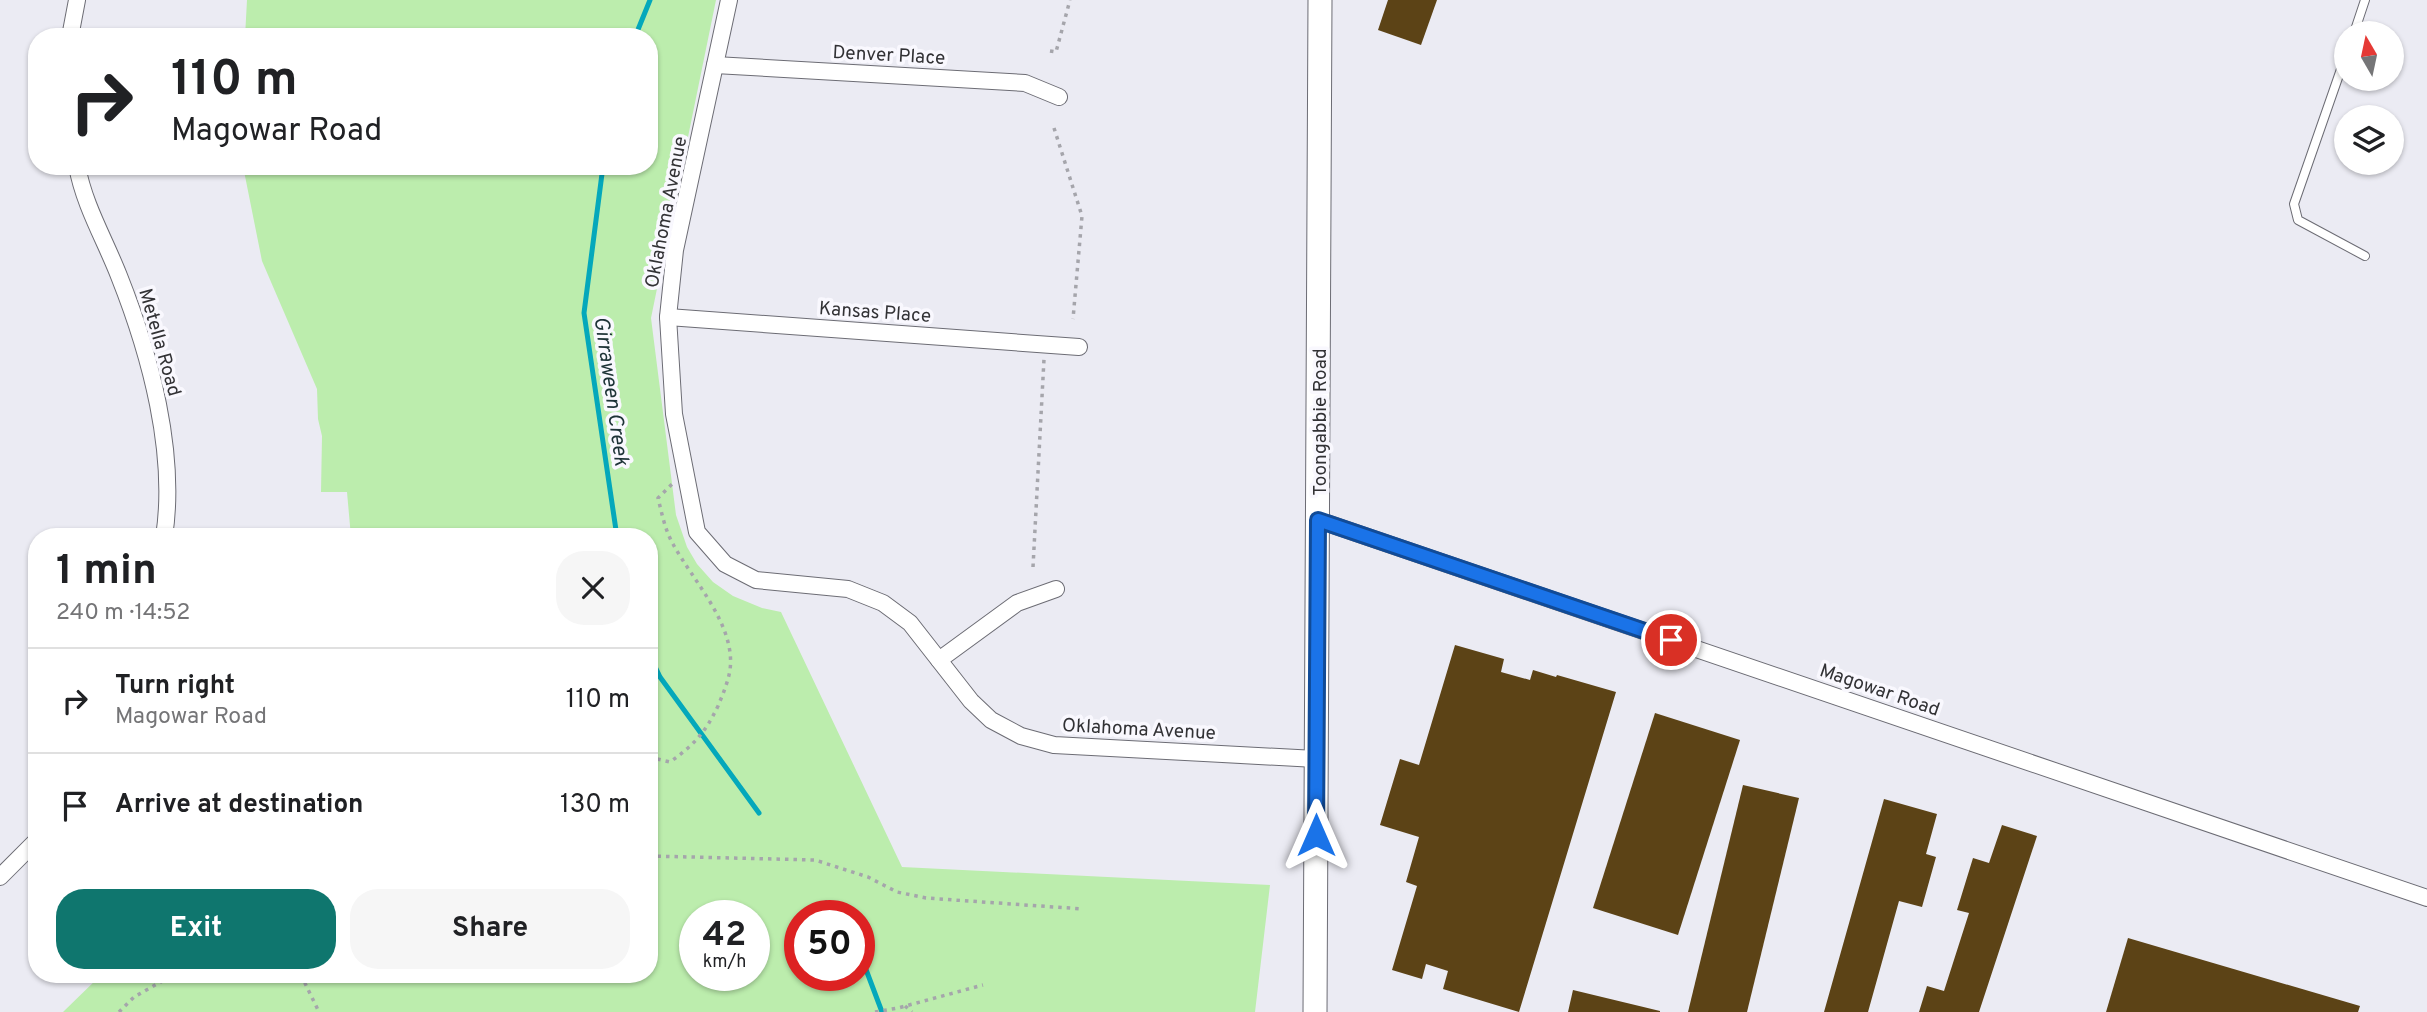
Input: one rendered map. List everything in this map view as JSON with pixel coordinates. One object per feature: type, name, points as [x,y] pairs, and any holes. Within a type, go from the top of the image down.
[{"type":"main road","name":"Toongabbie Road","points":[[1315,1012],[1320,0]]},
{"type":"street","points":[[72,28],[77,0]]},
{"type":"street","name":"Oklahoma Avenue","points":[[729,0],[675,250],[668,317],[674,414],[697,531],[725,564],[756,580],[848,589],[883,603],[910,623],[971,701],[991,719],[1021,736],[1054,745],[1316,759]]},
{"type":"street","name":"Denver Place","points":[[715,65],[1025,83],[1059,97]]},
{"type":"street","name":"Metella Road","points":[[80,175],[94,222],[135,319],[153,382],[159,408],[165,463],[166,528]]},
{"type":"street","name":"Kansas Place","points":[[668,317],[1079,347]]},
{"type":"street","name":"Magowar Road","points":[[1318,520],[2427,898]]},
{"type":"street","points":[[939,660],[1017,603],[1056,589]]},
{"type":"street","points":[[0,877],[28,849]]},
{"type":"lane","points":[[2358,21],[2365,0]]},
{"type":"lane","points":[[2334,89],[2294,204],[2298,220],[2365,257]]},
{"type":"path","points":[[1050,51],[1056,52],[1070,0]]},
{"type":"path","points":[[1055,128],[1082,216],[1073,319]]},
{"type":"path","points":[[1033,567],[1045,357]]},
{"type":"path","points":[[658,759],[670,762],[694,746],[708,726],[724,692],[730,669],[728,640],[709,600],[672,544],[658,498],[685,471]]},
{"type":"path","points":[[658,856],[815,860],[868,877],[897,892],[926,898],[1083,909]]},
{"type":"path","points":[[119,1012],[134,997],[159,983]]},
{"type":"path","points":[[305,983],[319,1012]]},
{"type":"path","points":[[875,1012],[983,985]]},
{"type":"path","points":[[905,1006],[912,1012]]},
{"type":"green space","points":[[247,0],[716,0],[651,318],[676,515],[687,547],[697,564],[713,582],[733,596],[762,608],[781,612],[902,867],[1270,885],[1255,1012],[63,1012],[93,983],[658,983],[658,528],[350,528],[347,492],[321,492],[322,436],[318,419],[317,389],[262,261],[245,175],[658,175],[658,28],[245,28]]},
{"type":"building","points":[[1388,0],[1437,0],[1421,45],[1378,30]]},
{"type":"building","points":[[1455,645],[1504,659],[1501,672],[1530,680],[1533,670],[1616,692],[1519,1012],[1443,989],[1448,971],[1426,964],[1422,979],[1392,970],[1417,886],[1406,882],[1419,837],[1380,825],[1400,759],[1419,765]]},
{"type":"building","points":[[1655,713],[1740,740],[1678,935],[1593,908]]},
{"type":"building","points":[[1743,785],[1799,798],[1747,1012],[1688,1012]]},
{"type":"building","points":[[1884,799],[1937,814],[1926,854],[1936,857],[1922,907],[1899,901],[1868,1012],[1824,1012]]},
{"type":"building","points":[[2002,825],[2037,836],[1979,1012],[1919,1012],[1927,986],[1944,991],[1969,913],[1957,910],[1973,858],[1989,863]]},
{"type":"building","points":[[2128,938],[2360,1006],[2358,1012],[2106,1012]]},
{"type":"building","points":[[1573,990],[1660,1011],[1660,1012],[1568,1012]]},
{"type":"waterway","name":"Girraween Creek","points":[[639,28],[650,0]]},
{"type":"waterway","name":"Girraween Creek","points":[[602,175],[584,313],[616,528]]},
{"type":"waterway","name":"Girraween Creek","points":[[658,673],[759,813]]},
{"type":"waterway","name":"Girraween Creek","points":[[874,991],[882,1012]]},
{"type":"route","points":[[1316,835],[1318,520],[1671,640]]}]
